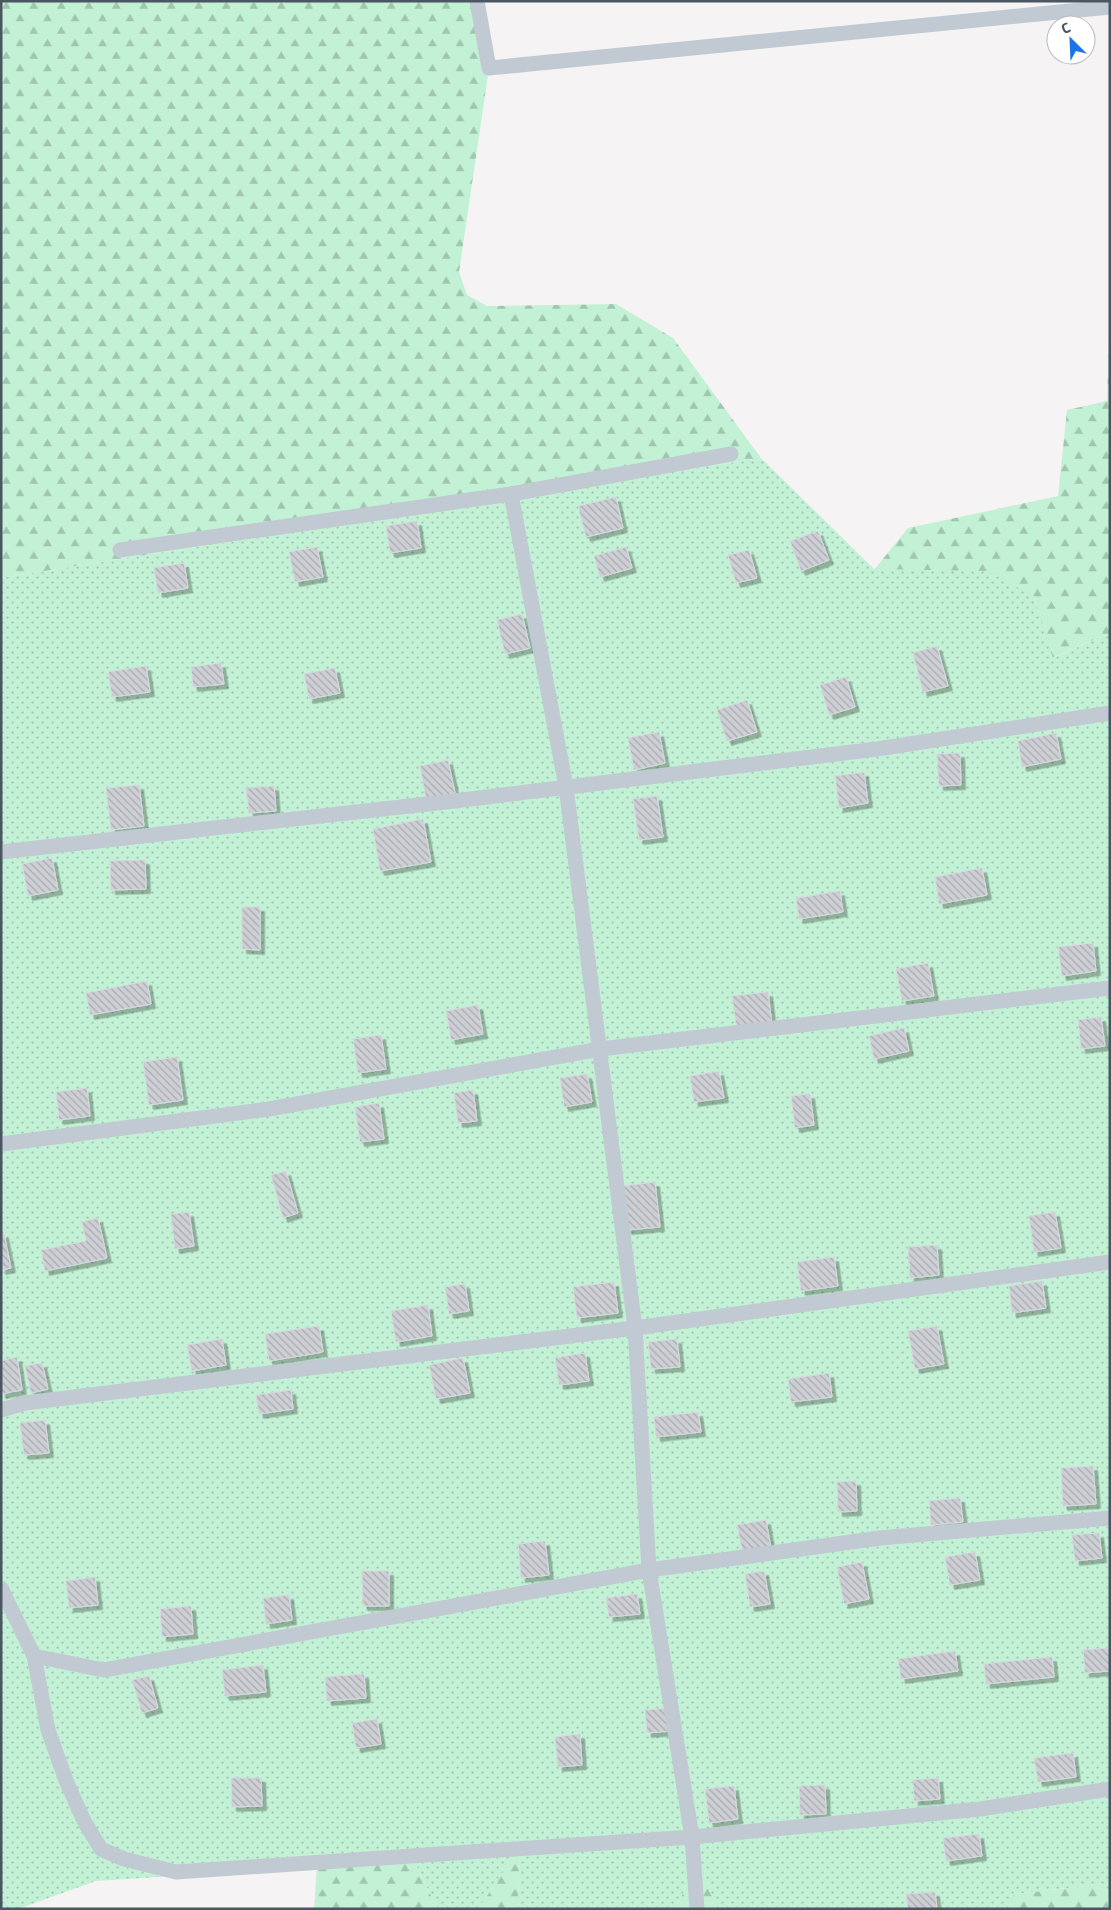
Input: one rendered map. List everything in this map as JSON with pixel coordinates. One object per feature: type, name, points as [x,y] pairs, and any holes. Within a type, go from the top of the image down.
[{"type":"lane","points":[[477,1],[489,68],[1110,7]]},
{"type":"lane","points":[[120,550],[511,494],[731,454]]},
{"type":"lane","points":[[511,494],[566,787],[635,1328],[649,1570],[692,1837],[698,1909]]},
{"type":"lane","points":[[1,852],[878,749],[1110,713]]},
{"type":"lane","points":[[1,1144],[270,1110],[600,1049],[1110,988]]},
{"type":"lane","points":[[1,1410],[25,1403],[635,1328],[1110,1262]]},
{"type":"lane","points":[[34,1656],[104,1670],[649,1570],[880,1538],[1110,1518]]},
{"type":"lane","points":[[1,1588],[34,1656],[48,1730],[67,1783],[85,1823],[101,1849],[124,1859],[176,1872],[692,1837],[980,1809],[1110,1789]]},
{"type":"green space","points":[[1,1],[477,1],[489,68],[459,272],[467,295],[487,306],[616,304],[673,338],[761,458],[1,578]]},
{"type":"green space","points":[[1110,306],[1110,633],[1052,658],[1034,597],[874,570],[908,528],[1058,496],[1067,410],[1107,401]]},
{"type":"green space","points":[[761,458],[874,569],[988,571],[1034,597],[1053,658],[1110,633],[1110,1901],[1104,1884],[1014,1894],[1009,1909],[717,1909],[698,1858],[676,1909],[518,1909],[520,1847],[478,1909],[438,1909],[413,1859],[96,1881],[18,1909],[1,1909],[1,578]]},
{"type":"green space","points":[[520,1846],[518,1909],[478,1909]]},
{"type":"green space","points":[[698,1857],[717,1909],[676,1909]]},
{"type":"green space","points":[[413,1859],[438,1909],[314,1909],[317,1867]]},
{"type":"green space","points":[[1104,1884],[1110,1901],[1110,1909],[1009,1909],[1013,1894]]},
{"type":"building","points":[[616,497],[623,528],[586,537],[578,506]]},
{"type":"building","points":[[417,521],[421,548],[390,553],[386,526]]},
{"type":"building","points":[[818,531],[829,560],[801,571],[790,541]]},
{"type":"building","points":[[317,547],[323,577],[295,582],[289,552]]},
{"type":"building","points":[[626,547],[632,568],[600,577],[594,556]]},
{"type":"building","points":[[749,550],[757,578],[736,583],[728,555]]},
{"type":"building","points":[[184,563],[188,588],[158,593],[154,568]]},
{"type":"building","points":[[522,614],[530,648],[505,654],[497,620]]},
{"type":"building","points":[[937,646],[948,686],[923,692],[913,653]]},
{"type":"building","points":[[221,663],[224,684],[193,687],[191,667]]},
{"type":"building","points":[[146,666],[150,692],[112,697],[108,672]]},
{"type":"building","points":[[335,668],[340,693],[309,699],[304,674]]},
{"type":"building","points":[[846,677],[855,707],[829,715],[820,685]]},
{"type":"building","points":[[747,700],[757,732],[727,741],[717,710]]},
{"type":"building","points":[[659,732],[665,763],[634,770],[628,738]]},
{"type":"building","points":[[1056,733],[1061,759],[1022,767],[1018,741]]},
{"type":"building","points":[[960,753],[961,785],[939,786],[937,754]]},
{"type":"building","points":[[448,760],[455,793],[426,799],[420,766]]},
{"type":"building","points":[[864,772],[868,803],[839,808],[835,776]]},
{"type":"building","points":[[139,785],[144,826],[111,830],[106,788]]},
{"type":"building","points":[[274,786],[276,811],[249,813],[246,788]]},
{"type":"building","points":[[657,796],[663,837],[639,840],[633,799]]},
{"type":"building","points":[[423,819],[431,862],[380,871],[373,829]]},
{"type":"building","points":[[52,858],[58,890],[28,896],[22,864]]},
{"type":"building","points":[[145,860],[146,889],[111,890],[110,861]]},
{"type":"building","points":[[982,868],[987,895],[939,904],[935,877]]},
{"type":"building","points":[[840,891],[843,912],[799,919],[796,898]]},
{"type":"building","points":[[242,907],[260,907],[260,950],[242,949]]},
{"type":"building","points":[[1093,943],[1096,971],[1062,976],[1058,947]]},
{"type":"building","points":[[928,963],[934,996],[902,1001],[896,969]]},
{"type":"building","points":[[147,981],[151,1004],[90,1015],[86,993]]},
{"type":"building","points":[[768,992],[772,1025],[737,1030],[732,996]]},
{"type":"building","points":[[478,1005],[483,1034],[451,1040],[446,1011]]},
{"type":"building","points":[[1101,1017],[1105,1046],[1081,1049],[1078,1020]]},
{"type":"building","points":[[904,1028],[909,1051],[874,1059],[869,1036]]},
{"type":"building","points":[[381,1035],[386,1069],[358,1073],[353,1039]]},
{"type":"building","points":[[177,1057],[183,1100],[149,1105],[143,1062]]},
{"type":"building","points":[[719,1071],[724,1098],[694,1102],[690,1076]]},
{"type":"building","points":[[587,1074],[592,1102],[564,1107],[560,1078]]},
{"type":"building","points":[[87,1088],[90,1116],[59,1120],[56,1092]]},
{"type":"building","points":[[473,1090],[477,1121],[458,1123],[454,1093]]},
{"type":"building","points":[[810,1094],[814,1125],[795,1128],[791,1096]]},
{"type":"building","points":[[379,1103],[384,1139],[360,1142],[355,1107]]},
{"type":"building","points":[[286,1171],[298,1213],[283,1218],[271,1175]]},
{"type":"building","points":[[655,1182],[660,1227],[627,1230],[623,1186]]},
{"type":"building","points":[[189,1212],[194,1246],[175,1249],[171,1214]]},
{"type":"building","points":[[1055,1212],[1061,1248],[1034,1252],[1029,1216]]},
{"type":"building","points":[[98,1218],[107,1258],[45,1271],[41,1250],[86,1241],[82,1222]]},
{"type":"building","points":[[1,1234],[4,1234],[11,1268],[1,1270]]},
{"type":"building","points":[[937,1245],[939,1275],[910,1278],[908,1247]]},
{"type":"building","points":[[834,1257],[838,1286],[801,1291],[797,1262]]},
{"type":"building","points":[[1042,1281],[1046,1308],[1012,1313],[1009,1286]]},
{"type":"building","points":[[614,1282],[618,1313],[577,1318],[573,1287]]},
{"type":"building","points":[[465,1284],[469,1311],[449,1314],[445,1287]]},
{"type":"building","points":[[428,1305],[432,1336],[396,1342],[391,1311]]},
{"type":"building","points":[[319,1326],[323,1352],[269,1361],[265,1334]]},
{"type":"building","points":[[937,1326],[944,1364],[915,1369],[908,1331]]},
{"type":"building","points":[[222,1339],[226,1365],[192,1371],[187,1345]]},
{"type":"building","points":[[677,1339],[680,1367],[651,1369],[648,1342]]},
{"type":"building","points":[[585,1353],[589,1381],[559,1385],[555,1358]]},
{"type":"building","points":[[17,1357],[22,1390],[1,1394],[1,1361]]},
{"type":"building","points":[[463,1358],[470,1393],[436,1399],[429,1365]]},
{"type":"building","points":[[42,1363],[48,1389],[31,1393],[25,1366]]},
{"type":"building","points":[[829,1373],[832,1397],[791,1402],[788,1379]]},
{"type":"building","points":[[291,1390],[293,1409],[259,1414],[256,1395]]},
{"type":"building","points":[[698,1412],[701,1432],[656,1437],[654,1417]]},
{"type":"building","points":[[45,1420],[49,1453],[24,1455],[20,1423]]},
{"type":"building","points":[[1093,1466],[1096,1504],[1063,1506],[1061,1468]]},
{"type":"building","points":[[856,1481],[857,1511],[838,1512],[837,1482]]},
{"type":"building","points":[[960,1498],[963,1522],[931,1525],[929,1501]]},
{"type":"building","points":[[766,1520],[771,1549],[743,1554],[737,1525]]},
{"type":"building","points":[[1099,1533],[1102,1558],[1075,1561],[1072,1535]]},
{"type":"building","points":[[545,1541],[549,1575],[521,1578],[518,1544]]},
{"type":"building","points":[[975,1552],[980,1580],[950,1585],[945,1557]]},
{"type":"building","points":[[862,1562],[869,1599],[844,1604],[837,1567]]},
{"type":"building","points":[[362,1571],[389,1571],[389,1606],[363,1606]]},
{"type":"building","points":[[764,1571],[770,1604],[750,1607],[745,1574]]},
{"type":"building","points":[[95,1577],[98,1605],[69,1608],[66,1581]]},
{"type":"building","points":[[637,1594],[640,1614],[609,1617],[606,1598]]},
{"type":"building","points":[[289,1595],[292,1620],[266,1624],[263,1598]]},
{"type":"building","points":[[191,1606],[193,1634],[162,1637],[160,1609]]},
{"type":"building","points":[[1109,1648],[1110,1671],[1085,1673],[1083,1650]]},
{"type":"building","points":[[955,1651],[958,1671],[901,1679],[898,1659]]},
{"type":"building","points":[[1052,1657],[1054,1677],[986,1684],[984,1664]]},
{"type":"building","points":[[263,1665],[266,1692],[225,1696],[222,1670]]},
{"type":"building","points":[[364,1674],[366,1698],[327,1701],[325,1677]]},
{"type":"building","points":[[149,1676],[158,1708],[142,1713],[132,1680]]},
{"type":"building","points":[[670,1708],[672,1731],[647,1733],[645,1710]]},
{"type":"building","points":[[377,1719],[381,1744],[356,1748],[352,1723]]},
{"type":"building","points":[[580,1734],[582,1765],[558,1767],[555,1737]]},
{"type":"building","points":[[1073,1753],[1076,1777],[1038,1782],[1034,1758]]},
{"type":"building","points":[[231,1778],[261,1778],[262,1806],[232,1807]]},
{"type":"building","points":[[938,1778],[940,1799],[914,1801],[913,1780]]},
{"type":"building","points":[[825,1785],[826,1814],[800,1815],[799,1786]]},
{"type":"building","points":[[734,1786],[738,1819],[709,1823],[705,1789]]},
{"type":"building","points":[[979,1834],[982,1856],[946,1861],[943,1838]]},
{"type":"building","points":[[935,1892],[937,1909],[908,1909],[906,1894]]}]
